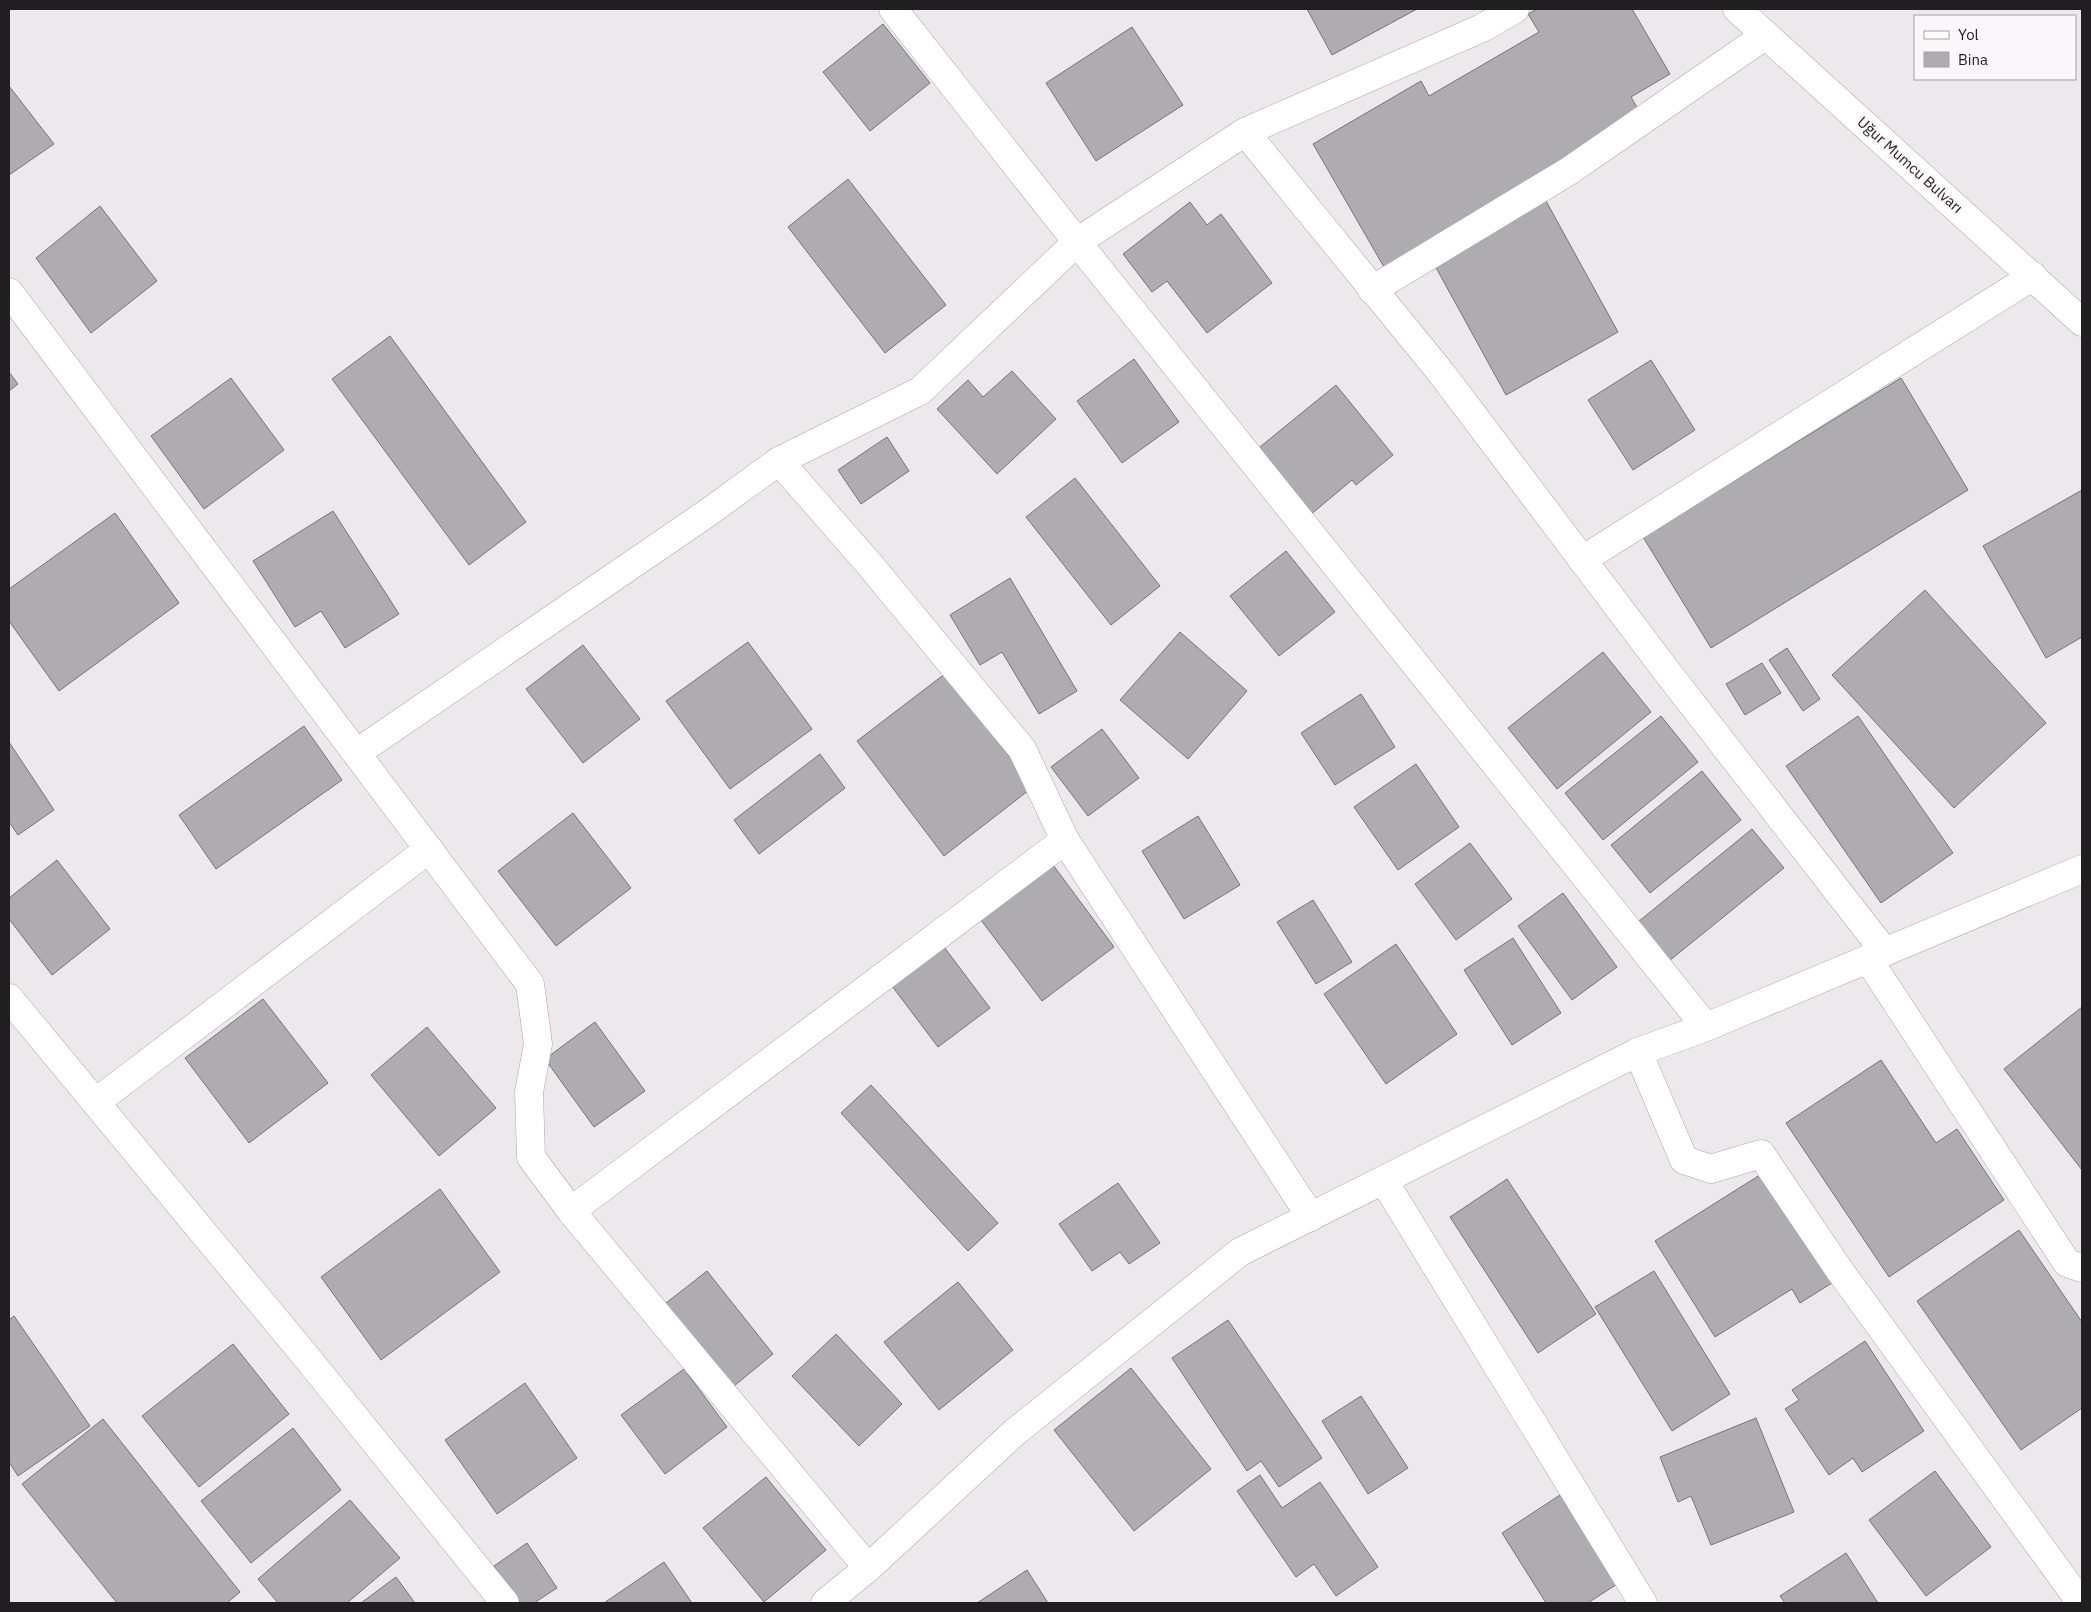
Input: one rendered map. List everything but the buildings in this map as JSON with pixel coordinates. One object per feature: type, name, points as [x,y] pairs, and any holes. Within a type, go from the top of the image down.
[{"type":"street","points":[[893,9],[1077,242],[1706,1027]]},
{"type":"street","points":[[358,752],[706,514],[779,461],[920,391],[1077,242],[1244,132],[1482,28],[1515,9]]},
{"type":"street","name":"Uğur Mumcu Bulvarı","points":[[1738,9],[2082,322]]},
{"type":"street","points":[[1372,290],[1569,171],[1766,35]]},
{"type":"street","points":[[1244,132],[1442,374],[1877,956],[2066,1263],[2082,1268]]},
{"type":"street","points":[[1582,560],[2033,276]]},
{"type":"street","points":[[9,292],[358,752],[530,984],[538,1044],[529,1092],[531,1157],[571,1210],[868,1568]]},
{"type":"street","points":[[779,461],[870,565],[1022,749],[1065,840],[1311,1217]]},
{"type":"street","points":[[571,1210],[1065,840]]},
{"type":"street","points":[[96,1102],[429,849]]},
{"type":"street","points":[[825,1603],[868,1568],[1015,1432],[1240,1252],[1638,1052],[1706,1027],[2082,869]]},
{"type":"street","points":[[9,998],[308,1359],[505,1603]]},
{"type":"street","points":[[1638,1052],[1684,1160],[1710,1169],[1761,1154],[1840,1270],[2079,1600]]},
{"type":"street","points":[[1384,1181],[1643,1603]]}]
